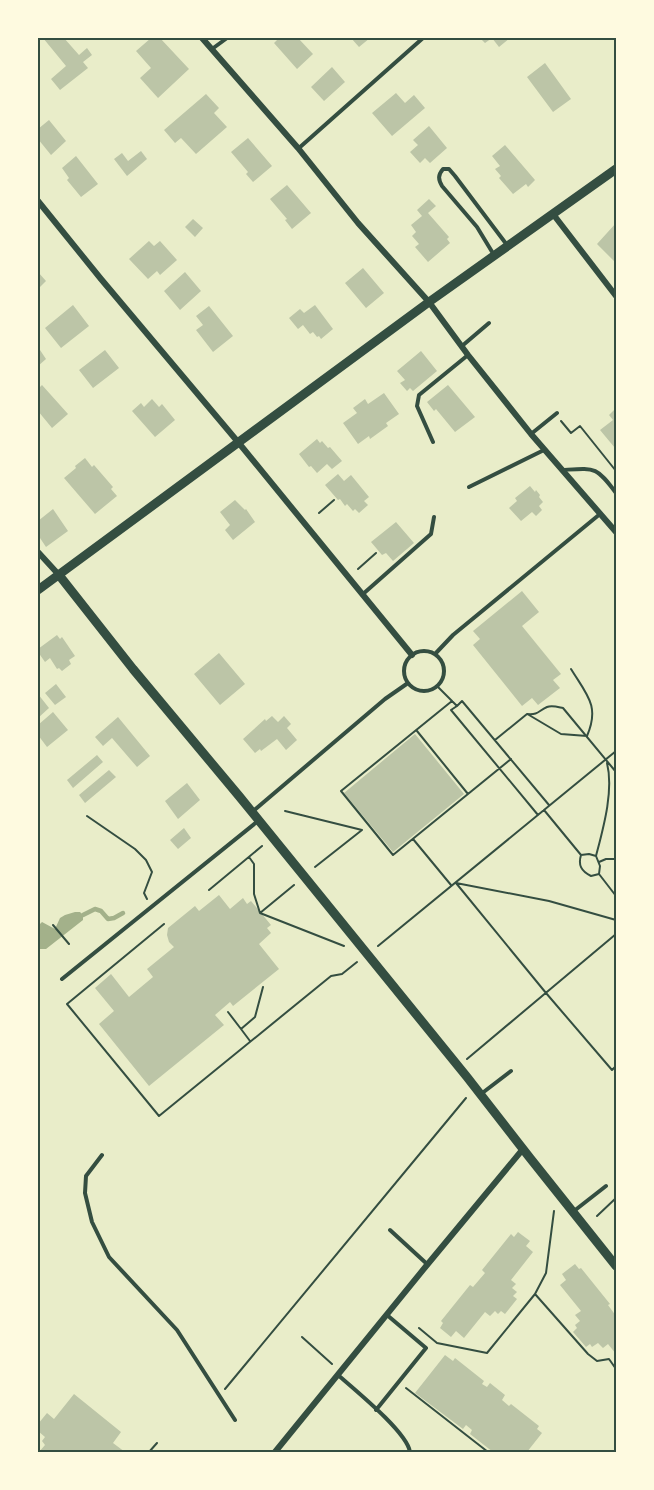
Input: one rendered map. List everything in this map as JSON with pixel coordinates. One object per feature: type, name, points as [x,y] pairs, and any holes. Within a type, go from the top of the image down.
[{"type":"street","points":[[202,38],[429,302],[544,450],[616,532]]},
{"type":"street","points":[[38,590],[429,302],[616,169]]},
{"type":"street","points":[[38,201],[412,655]]},
{"type":"street","points":[[553,214],[616,296]]},
{"type":"street","points":[[38,552],[481,1094],[616,1266]]},
{"type":"street","points":[[275,1452],[523,1149]]},
{"type":"lane","points":[[212,49],[226,38]]},
{"type":"lane","points":[[298,148],[423,38]]},
{"type":"lane","points":[[495,255],[477,227],[442,186],[438,179],[443,168],[449,169],[455,176],[508,246]]},
{"type":"lane","points":[[462,347],[489,323]]},
{"type":"lane","points":[[434,442],[417,406],[419,395],[468,355]]},
{"type":"lane","points":[[531,434],[556,414]]},
{"type":"lane","points":[[469,487],[544,450]]},
{"type":"lane","points":[[562,470],[590,469],[603,475],[616,493]]},
{"type":"lane","points":[[435,654],[453,635],[600,514]]},
{"type":"lane","points":[[362,594],[431,534],[434,517]]},
{"type":"lane","points":[[423,651],[435,654],[442,663],[443,675],[437,686],[424,691],[418,690],[408,683],[404,671],[405,665],[412,655],[423,651]]},
{"type":"lane","points":[[252,812],[385,699],[408,683]]},
{"type":"lane","points":[[62,979],[259,820]]},
{"type":"lane","points":[[481,1094],[511,1071]]},
{"type":"lane","points":[[102,1155],[86,1176],[86,1192],[92,1222],[109,1257],[177,1330],[235,1420]]},
{"type":"lane","points":[[573,1211],[606,1186]]},
{"type":"lane","points":[[390,1230],[427,1264]]},
{"type":"lane","points":[[376,1410],[426,1348],[387,1315]]},
{"type":"lane","points":[[340,1373],[407,1443],[410,1452]]},
{"type":"path","points":[[556,414],[571,433],[580,426],[616,471]]},
{"type":"path","points":[[319,513],[334,500]]},
{"type":"path","points":[[358,568],[376,553]]},
{"type":"path","points":[[572,669],[590,700],[592,708],[592,725],[586,736]]},
{"type":"path","points":[[437,686],[457,706]]},
{"type":"path","points":[[452,701],[341,791],[393,855],[511,759]]},
{"type":"path","points":[[538,815],[451,710],[462,701],[549,806]]},
{"type":"path","points":[[495,740],[527,714],[536,714],[551,706],[563,708],[616,772]]},
{"type":"path","points":[[527,714],[561,734],[586,736]]},
{"type":"path","points":[[416,730],[468,794]]},
{"type":"path","points":[[378,946],[616,751]]},
{"type":"path","points":[[606,760],[609,790],[603,832],[596,856],[599,862],[599,874],[616,896]]},
{"type":"path","points":[[544,810],[581,855],[582,870],[591,876],[599,874]]},
{"type":"path","points":[[285,811],[362,830],[315,867]]},
{"type":"path","points":[[87,816],[135,849],[146,860],[152,872],[144,893],[151,907]]},
{"type":"path","points":[[413,839],[451,886]]},
{"type":"path","points":[[209,890],[262,846]]},
{"type":"path","points":[[581,855],[596,856]]},
{"type":"path","points":[[249,857],[254,864],[254,894],[261,913],[344,946]]},
{"type":"path","points":[[599,862],[616,859]]},
{"type":"path","points":[[455,883],[549,901],[616,920]]},
{"type":"path","points":[[455,883],[612,1070],[616,1066]]},
{"type":"path","points":[[261,913],[294,885]]},
{"type":"path","points":[[164,924],[67,1004],[159,1116],[331,976],[342,975],[357,962]]},
{"type":"path","points":[[53,925],[69,944]]},
{"type":"path","points":[[458,1066],[616,934]]},
{"type":"path","points":[[241,1029],[255,1017],[263,987]]},
{"type":"path","points":[[228,1012],[250,1041]]},
{"type":"path","points":[[220,1396],[466,1098]]},
{"type":"path","points":[[597,1216],[616,1198]]},
{"type":"path","points":[[413,1324],[437,1343],[487,1353],[535,1294],[546,1273],[554,1211]]},
{"type":"path","points":[[535,1294],[588,1354],[597,1361],[609,1359],[616,1369]]},
{"type":"path","points":[[302,1337],[340,1373]]},
{"type":"path","points":[[399,1382],[488,1452]]},
{"type":"path","points":[[150,1452],[157,1443]]},
{"type":"shaded area","points":[[75,912],[83,915],[83,920],[46,949],[38,947],[38,926],[42,922],[55,929],[60,918]]},
{"type":"building","points":[[43,38],[64,38],[79,55],[87,48],[92,55],[83,62],[88,68],[60,90],[51,79],[66,66]]},
{"type":"building","points":[[151,38],[160,38],[189,69],[158,98],[140,78],[151,68],[136,51]]},
{"type":"building","points":[[279,38],[298,38],[313,54],[297,69],[274,43]]},
{"type":"building","points":[[351,38],[370,38],[359,47]]},
{"type":"building","points":[[480,38],[492,38],[485,43]]},
{"type":"building","points":[[492,38],[510,38],[499,47]]},
{"type":"building","points":[[545,63],[571,99],[553,112],[527,77]]},
{"type":"building","points":[[332,67],[345,82],[324,101],[311,87]]},
{"type":"building","points":[[396,93],[405,103],[414,95],[425,108],[392,136],[372,113]]},
{"type":"building","points":[[206,94],[219,108],[214,113],[227,127],[196,154],[181,138],[175,143],[164,130]]},
{"type":"building","points":[[49,120],[66,141],[51,155],[38,139],[38,129]]},
{"type":"building","points":[[429,126],[447,148],[430,163],[425,158],[420,163],[410,152],[418,145],[413,140]]},
{"type":"building","points":[[248,138],[272,166],[253,182],[246,174],[248,172],[231,152]]},
{"type":"building","points":[[505,145],[535,180],[528,187],[526,184],[513,194],[499,178],[501,176],[495,169],[500,166],[492,156]]},
{"type":"building","points":[[141,151],[147,159],[127,176],[114,159],[122,153],[128,161]]},
{"type":"building","points":[[76,156],[98,184],[81,197],[67,180],[69,178],[62,168]]},
{"type":"building","points":[[287,185],[311,213],[292,229],[285,220],[287,219],[270,199]]},
{"type":"building","points":[[429,199],[436,206],[428,213],[449,237],[447,239],[450,243],[428,262],[415,247],[419,244],[412,236],[416,232],[411,225],[422,216],[417,210]]},
{"type":"building","points":[[193,219],[203,228],[195,237],[185,227]]},
{"type":"building","points":[[616,223],[616,263],[597,244]]},
{"type":"building","points":[[149,241],[154,246],[160,241],[177,260],[160,275],[157,271],[148,279],[129,259]]},
{"type":"building","points":[[363,268],[384,293],[366,308],[345,283]]},
{"type":"building","points":[[38,272],[46,281],[38,289]]},
{"type":"building","points":[[185,272],[201,291],[180,310],[164,291]]},
{"type":"building","points":[[73,305],[89,326],[61,348],[45,328]]},
{"type":"building","points":[[315,305],[333,329],[321,339],[313,332],[310,334],[303,325],[298,329],[289,318],[300,309],[304,313]]},
{"type":"building","points":[[209,306],[233,336],[213,352],[196,330],[203,325],[196,316]]},
{"type":"building","points":[[38,347],[46,359],[38,366]]},
{"type":"building","points":[[105,350],[119,368],[93,388],[79,370]]},
{"type":"building","points":[[421,351],[437,371],[413,391],[410,388],[407,391],[400,383],[405,380],[397,371]]},
{"type":"building","points":[[42,385],[68,414],[52,428],[38,411],[38,389]]},
{"type":"building","points":[[448,385],[475,417],[455,432],[436,409],[434,411],[427,402]]},
{"type":"building","points":[[384,393],[399,414],[386,423],[388,426],[370,439],[369,436],[358,444],[343,423],[357,413],[353,408],[365,399],[368,404]]},
{"type":"building","points":[[152,399],[159,407],[162,404],[175,420],[155,437],[132,411],[141,403],[144,407]]},
{"type":"building","points":[[616,408],[615,448],[600,430],[613,420],[609,415]]},
{"type":"building","points":[[317,439],[328,448],[330,447],[342,461],[332,469],[327,464],[317,473],[299,454]]},
{"type":"building","points":[[85,458],[113,487],[111,489],[117,496],[95,514],[64,478]]},
{"type":"building","points":[[338,474],[344,481],[351,475],[369,497],[364,501],[368,505],[359,513],[355,509],[353,511],[347,504],[345,506],[325,485]]},
{"type":"building","points":[[530,486],[540,495],[543,502],[539,506],[542,510],[536,516],[532,512],[521,521],[509,508],[517,501],[515,498]]},
{"type":"building","points":[[235,500],[246,509],[255,522],[233,540],[225,530],[230,525],[220,512]]},
{"type":"building","points":[[53,509],[68,531],[46,547],[38,535],[38,521]]},
{"type":"building","points":[[396,522],[414,543],[393,561],[386,553],[382,555],[371,542]]},
{"type":"building","points":[[522,591],[539,612],[522,626],[561,674],[553,680],[560,688],[538,705],[532,698],[522,706],[473,645],[480,639],[473,631]]},
{"type":"building","points":[[57,635],[60,639],[62,637],[75,656],[69,660],[71,664],[62,671],[57,669],[50,658],[45,662],[38,652],[38,649]]},
{"type":"building","points":[[219,653],[245,684],[220,705],[194,674]]},
{"type":"building","points":[[56,684],[66,697],[55,705],[45,693]]},
{"type":"building","points":[[38,694],[49,708],[38,718]]},
{"type":"building","points":[[53,712],[68,730],[47,747],[38,735],[38,725]]},
{"type":"building","points":[[272,716],[278,722],[284,716],[291,724],[287,728],[297,740],[286,750],[277,739],[255,753],[243,739],[265,719],[266,721]]},
{"type":"building","points":[[118,717],[150,756],[137,767],[112,738],[103,746],[95,737]]},
{"type":"building","points":[[415,734],[464,794],[393,852],[344,793]]},
{"type":"building","points":[[97,755],[103,762],[73,788],[67,780]]},
{"type":"building","points":[[109,770],[116,777],[85,803],[79,795]]},
{"type":"building","points":[[187,783],[200,800],[178,819],[165,801]]},
{"type":"building","points":[[184,828],[191,838],[178,849],[170,840]]},
{"type":"building","points":[[219,895],[230,909],[243,898],[247,904],[251,901],[271,925],[267,928],[271,933],[259,944],[279,969],[233,1006],[230,1002],[215,1015],[224,1025],[149,1086],[99,1024],[114,1011],[95,988],[111,974],[129,997],[153,977],[147,969],[174,947],[169,942],[168,928],[195,906],[199,911]]},
{"type":"building","points":[[518,1232],[530,1241],[526,1246],[533,1252],[511,1280],[516,1284],[512,1288],[517,1292],[513,1296],[517,1299],[505,1314],[501,1311],[498,1314],[495,1311],[490,1316],[485,1312],[464,1338],[456,1331],[451,1337],[440,1328],[443,1323],[441,1321],[470,1285],[473,1287],[485,1273],[482,1270],[511,1234],[514,1237]]},
{"type":"building","points":[[575,1264],[579,1269],[581,1268],[610,1304],[608,1305],[616,1316],[616,1354],[608,1344],[603,1348],[598,1343],[592,1347],[590,1344],[586,1347],[573,1332],[577,1328],[575,1325],[580,1321],[575,1315],[581,1311],[560,1285],[566,1280],[562,1274]]},
{"type":"building","points":[[445,1355],[453,1361],[455,1358],[484,1381],[482,1384],[487,1387],[490,1383],[505,1395],[502,1400],[509,1406],[511,1404],[539,1426],[537,1429],[542,1433],[527,1452],[493,1452],[470,1434],[472,1430],[466,1425],[463,1429],[415,1393]]},
{"type":"building","points":[[74,1394],[121,1432],[113,1443],[125,1452],[39,1452],[45,1445],[42,1441],[45,1437],[38,1431],[38,1424],[47,1413],[54,1419]]},
{"type":"waterway","points":[[83,915],[95,909],[101,911],[108,919],[123,913]]}]
